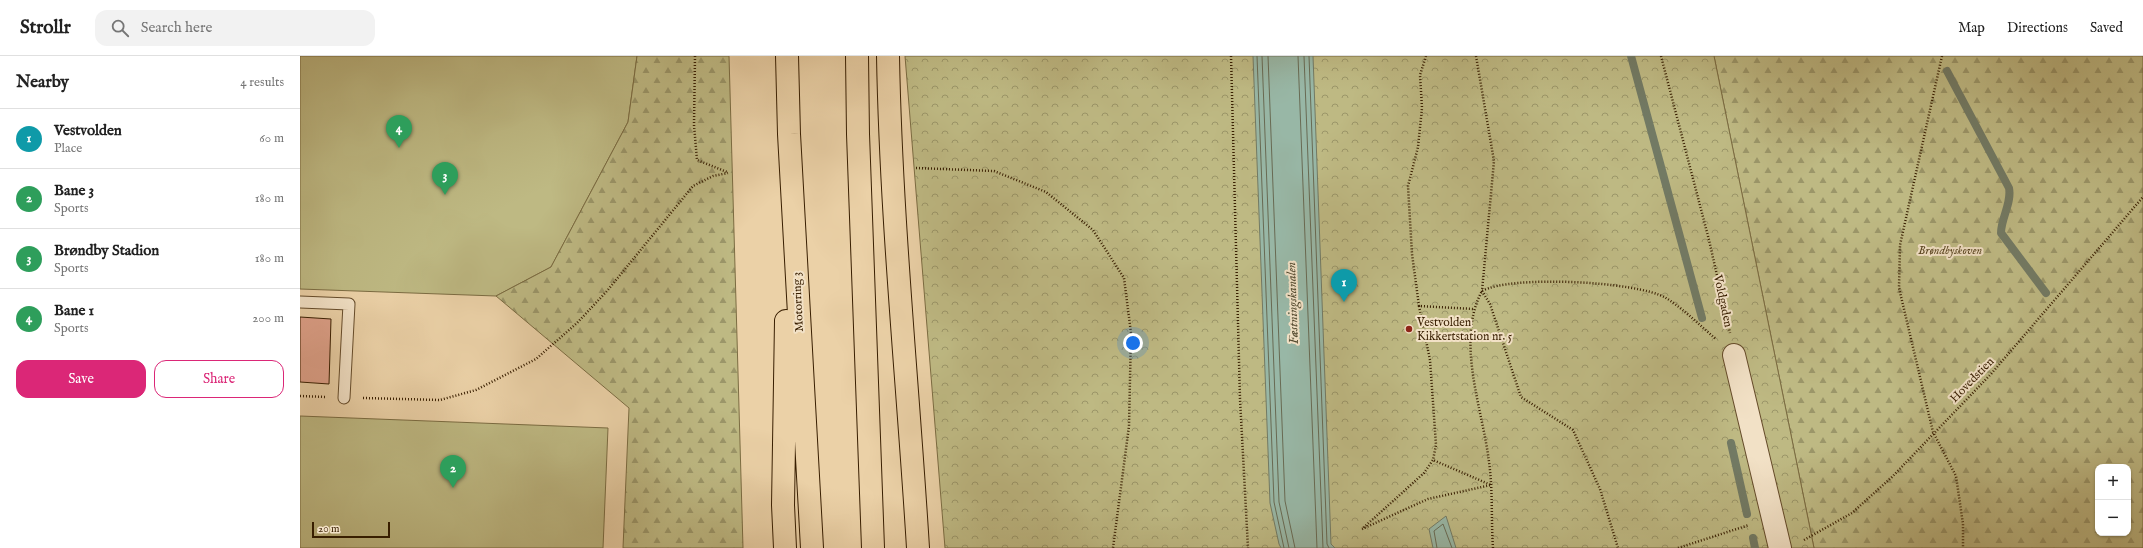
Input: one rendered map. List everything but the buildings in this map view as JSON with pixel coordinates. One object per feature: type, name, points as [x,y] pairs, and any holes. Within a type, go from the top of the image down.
[{"type":"highway","name":"Motorring 3","points":[[787,56],[789,134],[812,548]]},
{"type":"highway","points":[[857,56],[858,134],[873,548]]},
{"type":"highway","points":[[888,56],[890,148],[898,289],[918,548]]},
{"type":"highway","points":[[785,548],[783,505],[789,134]]},
{"type":"street","points":[[1734,355],[1772,517],[1788,546]]},
{"type":"lane","points":[[300,302],[349,304],[344,398]]},
{"type":"path","points":[[300,396],[440,400],[476,390],[536,359],[577,324],[693,186],[713,176],[728,173],[697,160],[694,124],[695,56]]},
{"type":"path","points":[[1231,56],[1240,399],[1248,548]]},
{"type":"path","points":[[1426,56],[1420,75],[1422,108],[1418,148],[1408,186],[1412,254],[1419,306],[1430,360],[1436,445],[1434,460],[1424,473],[1362,529],[1428,499],[1491,485]]},
{"type":"path","points":[[1476,56],[1494,161],[1482,291],[1474,309],[1470,340],[1475,387],[1489,462],[1493,548]]},
{"type":"path","name":"Voldgaden","points":[[1661,56],[1709,240],[1734,355]]},
{"type":"path","points":[[1942,56],[1900,245],[1899,288],[1933,432],[1956,476],[1963,524],[1963,548]]},
{"type":"path","points":[[914,168],[994,171],[1046,192],[1093,230],[1124,278],[1131,333],[1129,426],[1113,548]]},
{"type":"path","name":"Hovedstien","points":[[1788,546],[1852,513],[1892,477],[1933,432],[1991,374],[2143,197]]},
{"type":"path","points":[[1482,291],[1498,285],[1526,283],[1582,283],[1632,287],[1665,298],[1734,355]]},
{"type":"path","points":[[1482,291],[1490,304],[1522,397],[1573,430],[1600,489],[1618,548]]},
{"type":"path","points":[[1419,306],[1474,309]]},
{"type":"path","points":[[1434,460],[1491,485]]},
{"type":"path","points":[[1678,548],[1772,517]]},
{"type":"green space","points":[[300,56],[637,56],[628,122],[551,267],[496,296],[300,289]]},
{"type":"green space","points":[[637,56],[729,56],[743,548],[623,548],[629,408],[496,296],[551,267],[628,122]]},
{"type":"green space","points":[[905,56],[1714,56],[1814,548],[945,548]]},
{"type":"green space","name":"Brøndbyskoven","points":[[1714,56],[2143,56],[2143,548],[1814,548]]},
{"type":"green space","points":[[300,416],[608,428],[603,548],[300,548]]},
{"type":"water","name":"Fæstningskanalen","points":[[1253,56],[1313,56],[1331,544],[1335,548],[1281,548],[1270,503]]},
{"type":"water","points":[[1446,516],[1456,548],[1433,548],[1429,529]]},
{"type":"waterway","points":[[1631,56],[1702,318]]},
{"type":"waterway","points":[[1947,71],[2009,188],[2010,194],[2001,227],[2001,233],[2046,293]]},
{"type":"waterway","points":[[1731,443],[1747,514]]},
{"type":"waterway","points":[[1753,538],[1755,548]]},
{"type":"place","name":"Bane 1","points":[[399,148]]},
{"type":"place","name":"Brøndby Stadion","points":[[445,195]]},
{"type":"place","name":"Vestvolden","points":[[1344,302]]},
{"type":"place","name":"Vestvolden Kikkertstation nr. 5","points":[[1409,329]]},
{"type":"place","name":"Bane 3","points":[[453,488]]}]
